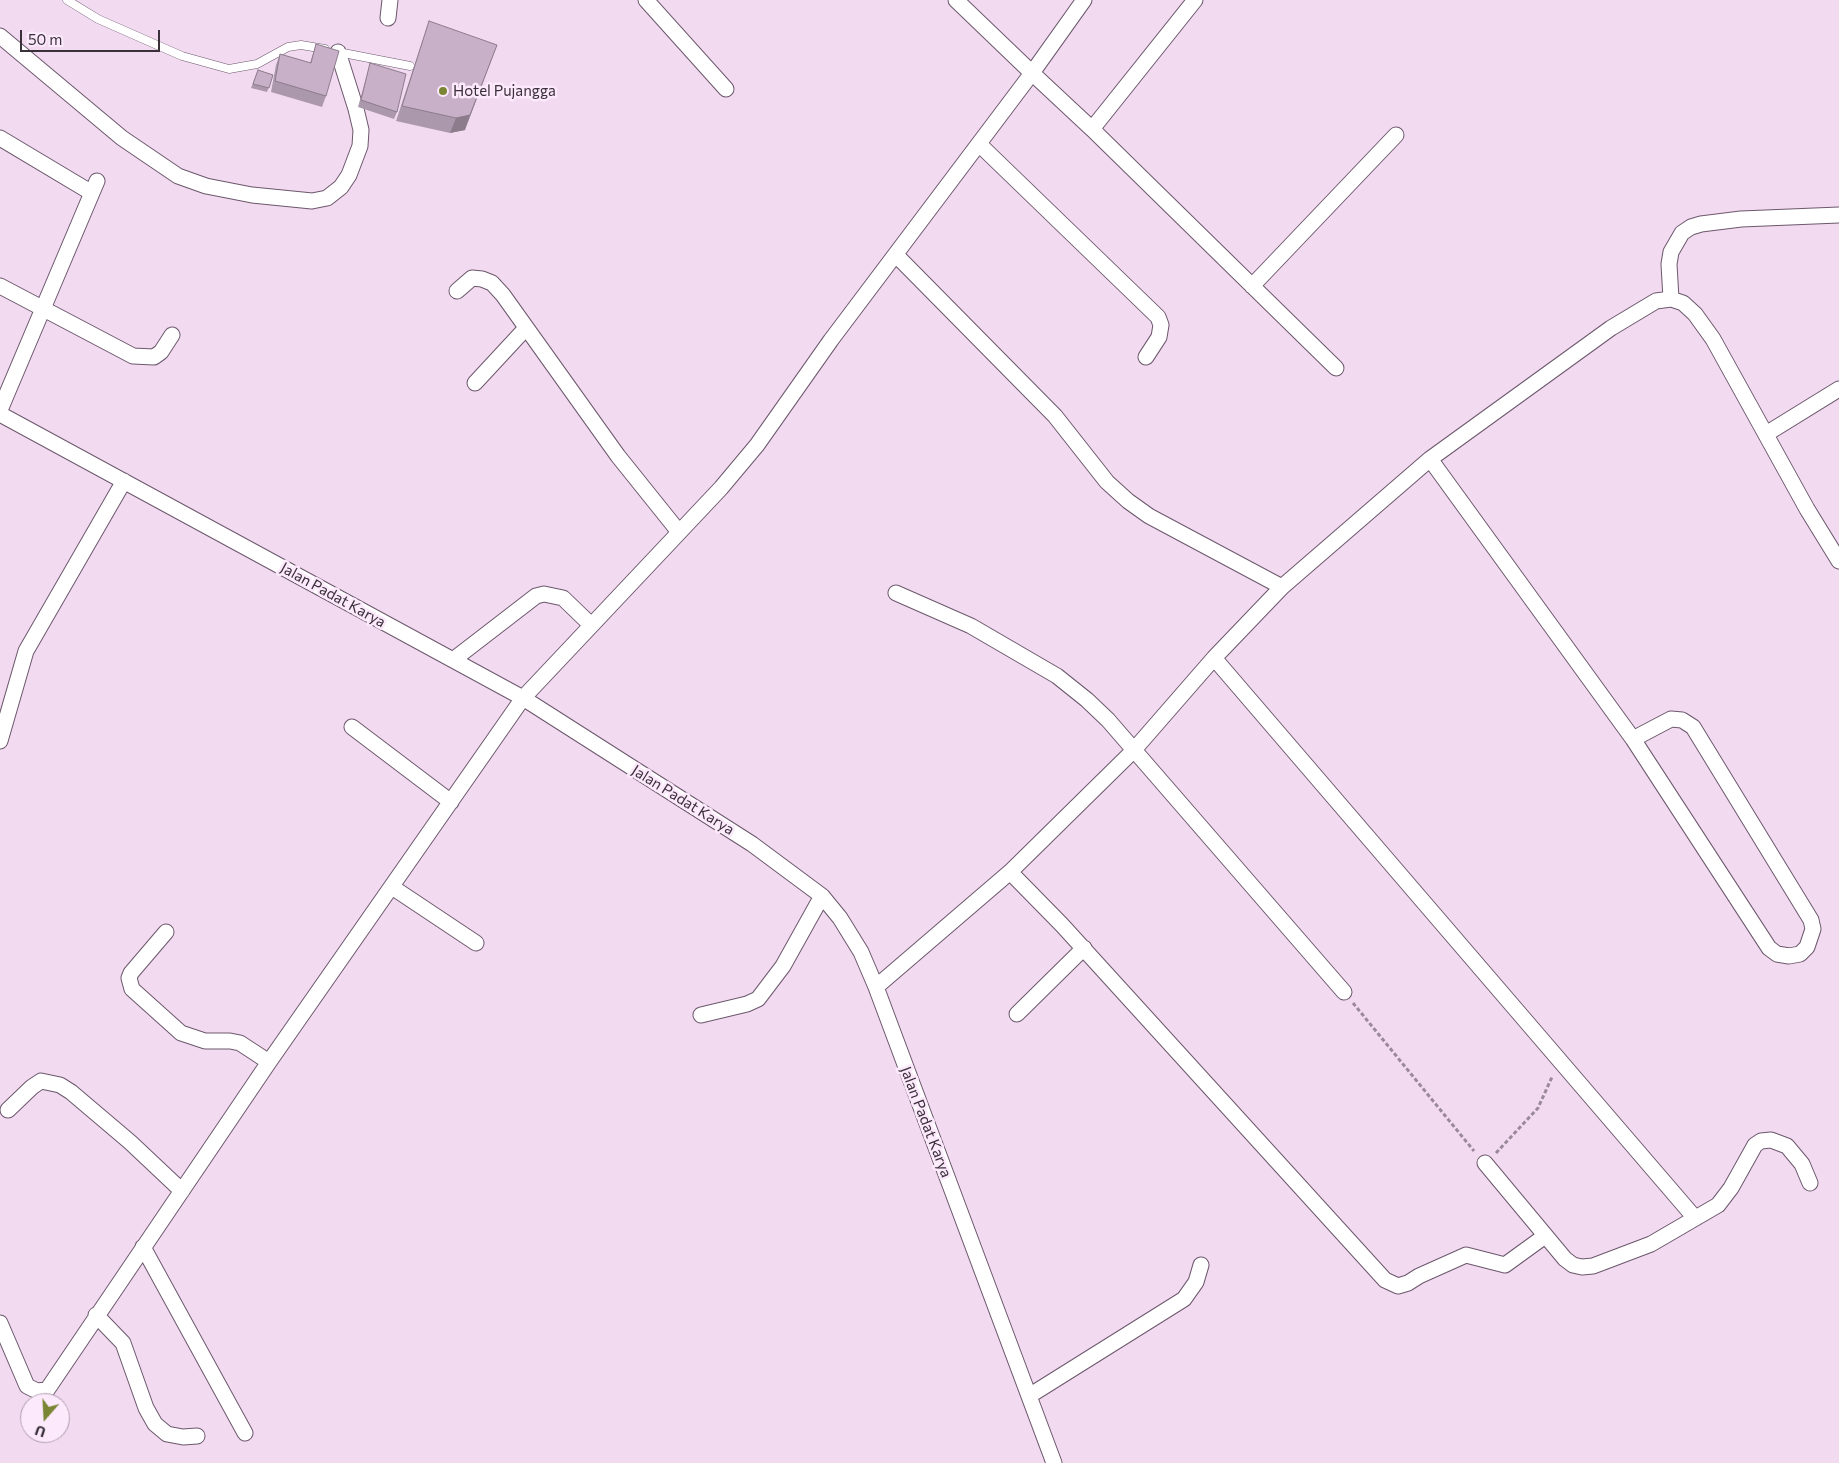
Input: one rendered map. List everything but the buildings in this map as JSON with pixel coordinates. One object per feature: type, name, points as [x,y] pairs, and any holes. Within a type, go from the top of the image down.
[{"type":"street","points":[[388,18],[390,0]]},
{"type":"street","points":[[646,0],[726,89]]},
{"type":"street","points":[[956,0],[1092,129],[1336,368]]},
{"type":"street","points":[[0,1323],[27,1386],[32,1390],[41,1392],[47,1390],[269,1062],[523,698],[721,488],[756,445],[831,340],[1032,73],[1084,0]]},
{"type":"street","points":[[1092,129],[1195,0]]},
{"type":"street","points":[[0,36],[122,138],[178,176],[206,186],[252,196],[312,201],[327,198],[341,187],[349,175],[360,146],[361,130],[338,52]]},
{"type":"street","points":[[1252,286],[1396,135]]},
{"type":"street","points":[[0,138],[94,187],[0,412]]},
{"type":"street","points":[[979,144],[1158,317],[1161,325],[1159,337],[1146,357]]},
{"type":"street","points":[[1671,299],[1669,264],[1671,252],[1682,233],[1691,227],[1701,224],[1741,220],[1839,215]]},
{"type":"street","points":[[896,255],[1055,416],[1107,482],[1128,501],[1149,516],[1282,587]]},
{"type":"street","points":[[457,291],[472,278],[492,283],[504,295],[618,456],[679,532]]},
{"type":"street","points":[[0,286],[133,356],[154,357],[161,352],[172,334]]},
{"type":"street","points":[[876,987],[1010,872],[1133,751],[1214,658],[1282,587],[1430,459],[1610,328],[1656,301],[1671,299],[1683,303],[1695,314],[1713,339],[1839,561]]},
{"type":"street","points":[[475,383],[526,328]]},
{"type":"street","points":[[1766,434],[1839,389]]},
{"type":"street","name":"Jalan Padat Karya","points":[[0,412],[523,698],[752,844],[822,896],[840,918],[861,952],[876,987],[1054,1463]]},
{"type":"street","points":[[1430,459],[1633,739],[1769,948],[1777,954],[1789,956],[1800,954],[1807,947],[1812,920],[1693,727],[1682,720],[1671,719],[1633,739]]},
{"type":"street","points":[[0,742],[26,651],[124,481]]},
{"type":"street","points":[[896,593],[971,626],[1057,676],[1108,720],[1344,992]]},
{"type":"street","points":[[453,660],[536,596],[544,594],[563,598],[591,625]]},
{"type":"street","points":[[1214,658],[1695,1218]]},
{"type":"street","points":[[352,727],[451,802]]},
{"type":"street","points":[[1010,872],[1084,948],[1385,1280],[1398,1286],[1408,1283],[1419,1276],[1466,1255],[1504,1265],[1545,1236]]},
{"type":"street","points":[[392,887],[476,943]]},
{"type":"street","points":[[701,1015],[748,1004],[758,998],[783,966],[822,896]]},
{"type":"street","points":[[166,932],[130,973],[129,978],[132,989],[182,1033],[205,1041],[230,1041],[240,1044],[269,1062]]},
{"type":"street","points":[[1017,1014],[1084,948]]},
{"type":"street","points":[[8,1110],[41,1081],[60,1085],[71,1092],[130,1142],[182,1191]]},
{"type":"street","points":[[1485,1163],[1545,1236],[1573,1265],[1588,1266],[1651,1244],[1718,1205],[1731,1188],[1755,1144],[1761,1141],[1771,1140],[1787,1146],[1802,1164],[1810,1183]]},
{"type":"street","points":[[143,1247],[245,1433]]},
{"type":"street","points":[[1029,1396],[1184,1299],[1196,1282],[1201,1265]]},
{"type":"street","points":[[96,1315],[123,1343],[146,1408],[155,1424],[167,1434],[183,1437],[197,1436]]},
{"type":"lane","points":[[67,0],[98,19],[182,56],[229,69],[257,64],[288,47],[301,45],[410,66]]},
{"type":"path","points":[[1344,992],[1485,1163],[1538,1108],[1559,1060]]},
{"type":"place","name":"Hotel Pujangga","points":[[443,91]]}]
